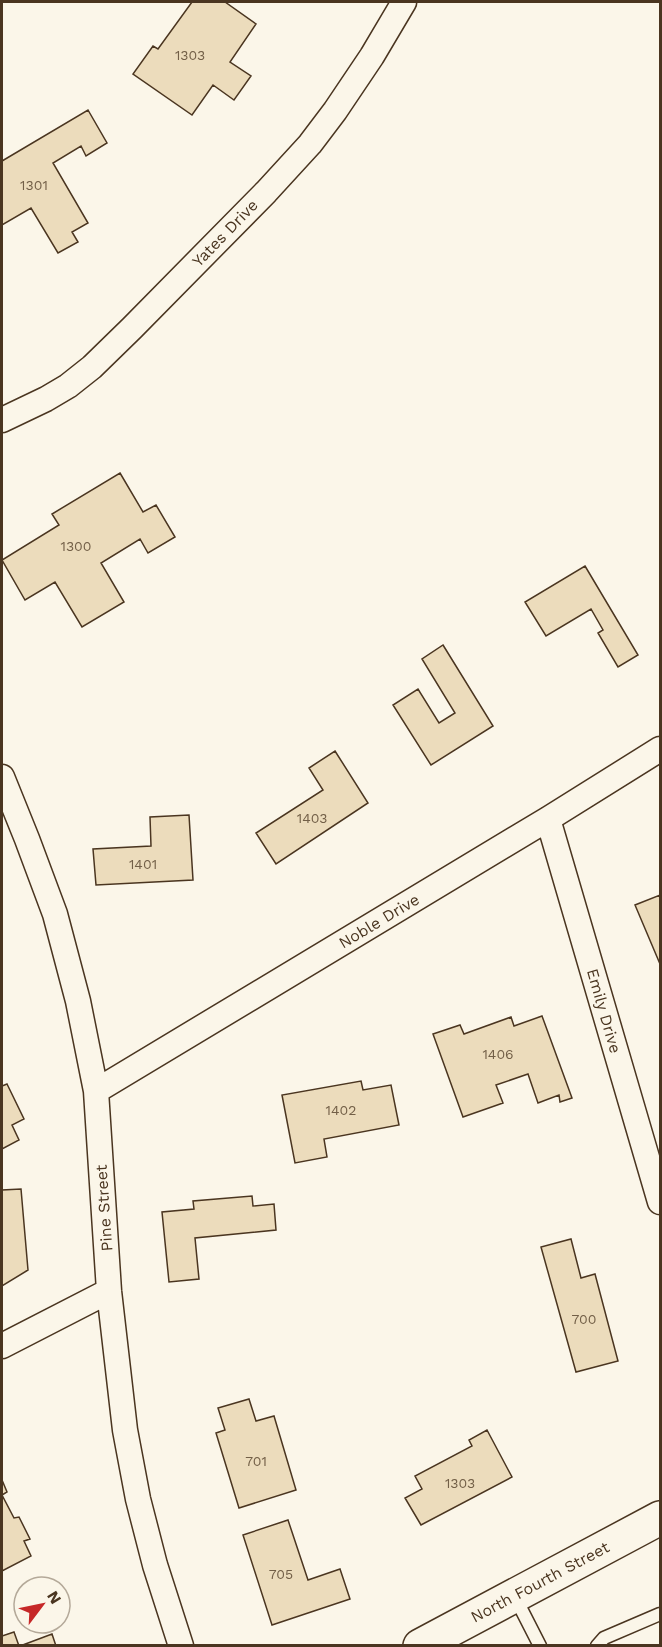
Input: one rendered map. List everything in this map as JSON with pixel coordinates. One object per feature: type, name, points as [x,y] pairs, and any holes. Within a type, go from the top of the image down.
[{"type":"main road","name":"North Fourth Street","points":[[420,1646],[660,1518]]},
{"type":"street","name":"Yates Drive","points":[[2,420],[46,399],[68,386],[92,367],[266,192],[310,144],[335,111],[372,56],[404,2]]},
{"type":"street","name":"Noble Drive","points":[[96,1091],[660,749]]},
{"type":"street","name":"Pine Street","points":[[2,777],[55,914],[78,1001],[96,1091],[109,1291],[125,1430],[138,1499],[155,1565],[181,1646]]},
{"type":"street","name":"Emily Drive","points":[[548,819],[660,1202]]},
{"type":"street","points":[[2,1346],[109,1291]]},
{"type":"lane","points":[[515,1596],[540,1646]]},
{"type":"lane","points":[[597,1646],[604,1638],[660,1614]]},
{"type":"building","points":[[192,2],[225,2],[256,24],[230,62],[251,76],[234,100],[213,85],[192,115],[133,74],[153,46],[158,49]]},
{"type":"building","points":[[88,110],[107,143],[86,156],[81,146],[53,163],[88,223],[72,232],[78,242],[58,253],[31,208],[2,225],[2,161]]},
{"type":"building","points":[[120,473],[143,512],[156,505],[175,537],[148,553],[140,539],[101,563],[124,602],[82,627],[55,582],[25,600],[2,560],[59,525],[52,514]]},
{"type":"building","points":[[585,566],[638,655],[618,667],[598,633],[603,630],[591,609],[546,636],[525,602]]},
{"type":"building","points":[[443,645],[493,726],[431,765],[393,705],[418,689],[439,723],[455,713],[422,659]]},
{"type":"building","points":[[335,751],[368,803],[276,864],[256,833],[323,790],[309,768]]},
{"type":"building","points":[[189,815],[193,880],[96,885],[93,849],[151,846],[150,817]]},
{"type":"building","points":[[660,895],[660,964],[635,905]]},
{"type":"building","points":[[542,1016],[572,1098],[560,1102],[559,1095],[538,1103],[528,1074],[496,1085],[503,1103],[463,1117],[433,1034],[460,1025],[464,1034],[511,1017],[514,1026]]},
{"type":"building","points":[[361,1081],[363,1090],[391,1085],[399,1125],[324,1139],[327,1157],[295,1163],[282,1095]]},
{"type":"building","points":[[7,1084],[24,1119],[12,1125],[19,1140],[2,1149],[2,1086]]},
{"type":"building","points":[[21,1189],[28,1270],[2,1286],[2,1190]]},
{"type":"building","points":[[252,1196],[253,1206],[274,1204],[276,1230],[195,1238],[199,1279],[169,1282],[162,1212],[194,1209],[193,1201]]},
{"type":"building","points":[[571,1239],[581,1278],[595,1274],[618,1361],[576,1372],[541,1247]]},
{"type":"building","points":[[249,1399],[256,1421],[274,1416],[296,1490],[239,1508],[216,1433],[225,1430],[218,1408]]},
{"type":"building","points":[[487,1430],[512,1477],[421,1525],[405,1498],[422,1489],[415,1476],[472,1446],[469,1440]]},
{"type":"building","points":[[2,1480],[7,1492],[2,1495]]},
{"type":"building","points":[[2,1495],[14,1518],[19,1517],[30,1539],[24,1541],[31,1556],[2,1571]]},
{"type":"building","points":[[288,1520],[308,1580],[340,1569],[350,1599],[272,1625],[243,1535]]},
{"type":"building","points":[[12,1633],[19,1646],[2,1646],[2,1636]]},
{"type":"building","points":[[52,1635],[56,1646],[20,1646]]}]
